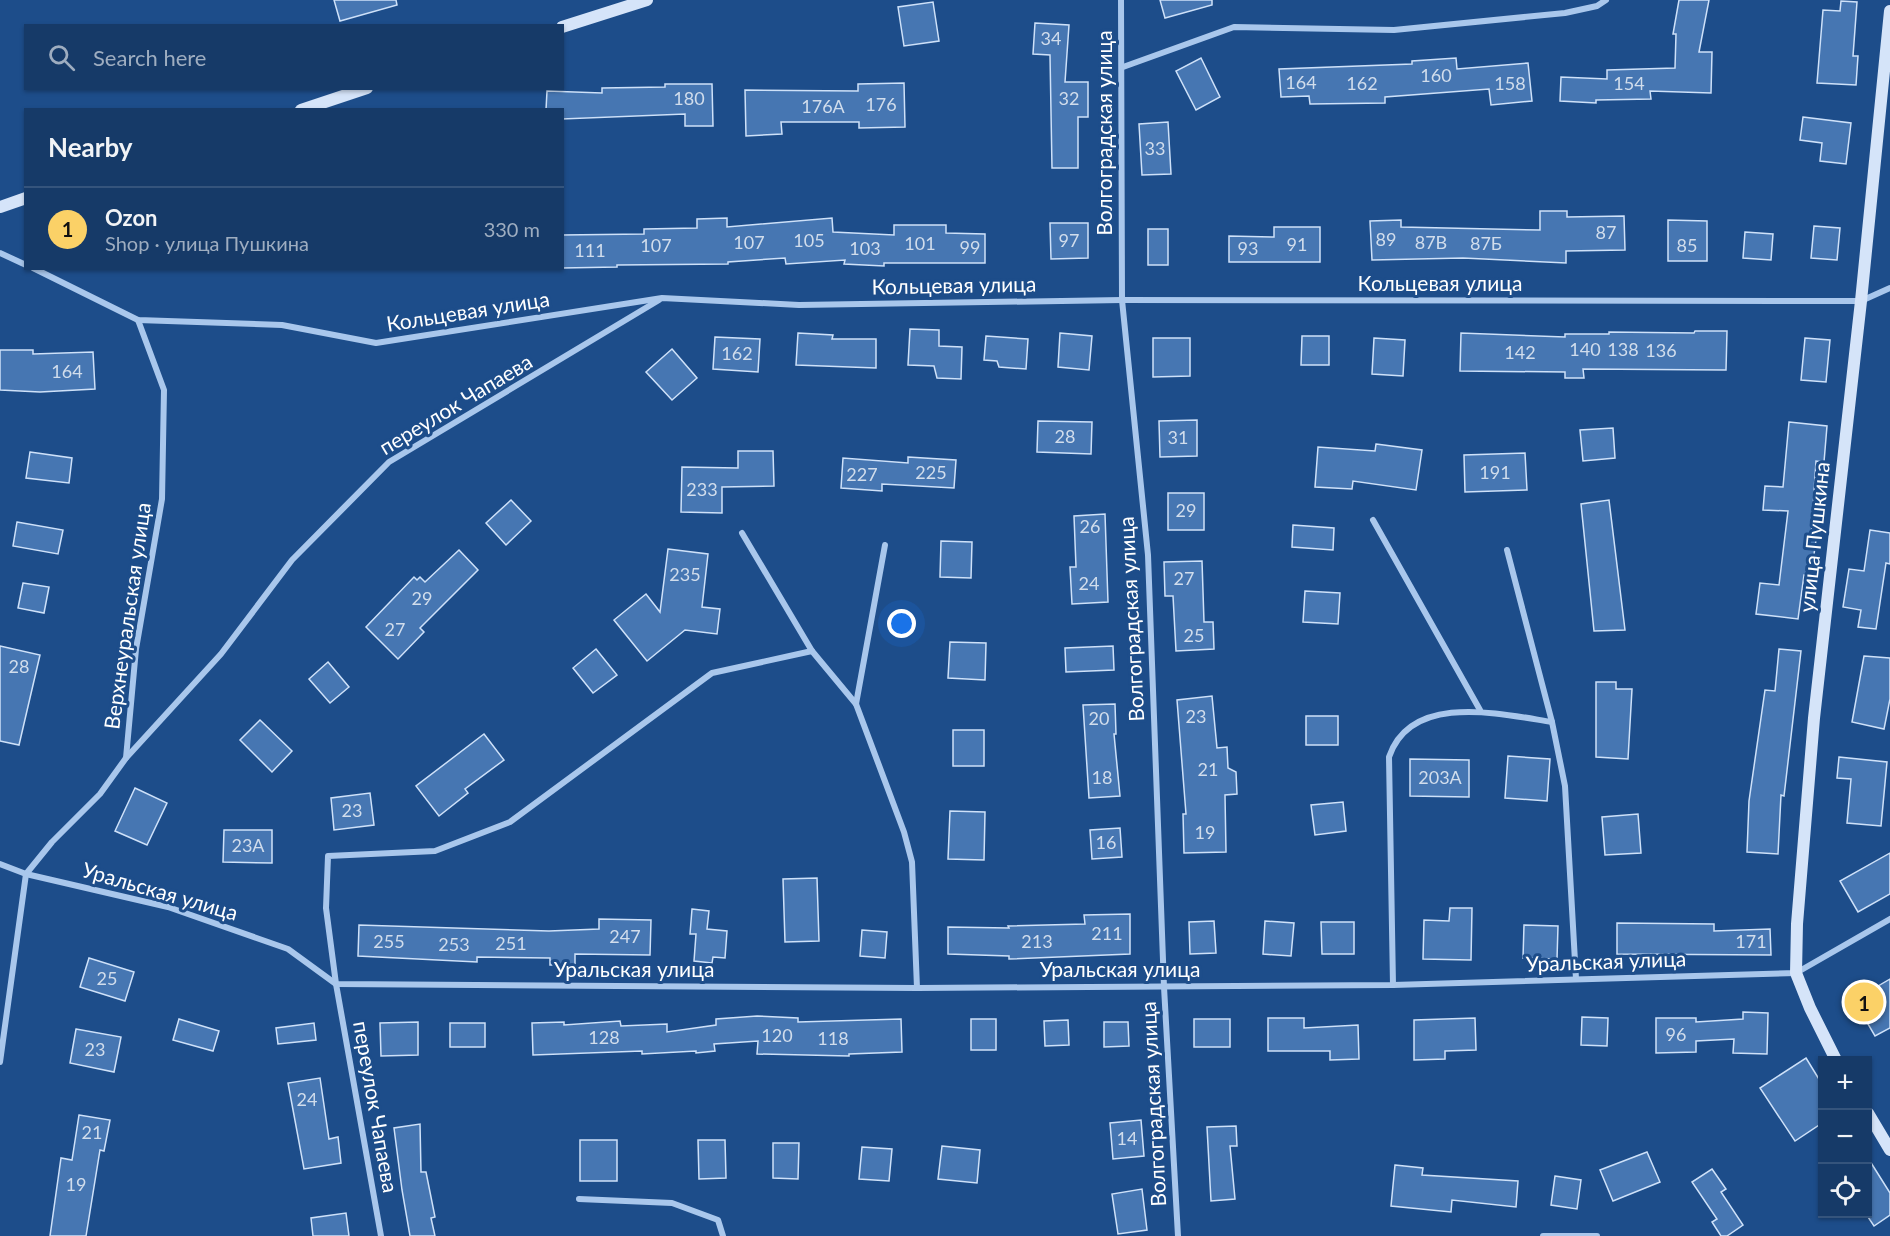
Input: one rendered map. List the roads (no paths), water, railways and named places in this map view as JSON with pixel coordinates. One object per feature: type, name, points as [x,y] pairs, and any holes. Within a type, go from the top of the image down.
[{"type":"street","points":[[564,26],[646,0]]},
{"type":"street","name":"Волгоградская улица","points":[[1121,0],[1122,300],[1148,555],[1164,987],[1178,1236]]},
{"type":"street","points":[[1123,67],[1234,27],[1394,30],[1565,13],[1597,6],[1606,0]]},
{"type":"street","name":"улица Пушкина","points":[[1834,1056],[1810,1008],[1796,973],[1797,924],[1814,718],[1861,301],[1890,11]]},
{"type":"street","points":[[307,108],[361,90]]},
{"type":"street","points":[[0,207],[24,199]]},
{"type":"street","points":[[0,253],[24,264]]},
{"type":"street","name":"Кольцевая улица","points":[[37,270],[138,320],[282,325],[376,343],[662,298],[799,305],[1122,300],[1861,301],[1890,288]]},
{"type":"street","name":"переулок Чапаева","points":[[126,758],[221,654],[292,560],[389,462],[662,298]]},
{"type":"street","name":"Верхнеуральская улица","points":[[26,874],[52,842],[100,795],[126,758],[136,649],[162,500],[164,390],[138,320]]},
{"type":"street","points":[[1373,520],[1480,710]]},
{"type":"street","points":[[742,533],[812,651],[856,704],[904,832],[912,862],[917,988]]},
{"type":"street","points":[[856,704],[885,545]]},
{"type":"street","points":[[1507,549],[1552,722],[1565,786],[1576,979]]},
{"type":"street","points":[[336,984],[326,908],[328,856],[435,851],[510,822],[712,673],[812,651]]},
{"type":"street","points":[[1393,985],[1389,757],[1394,741],[1430,718],[1454,712],[1480,710],[1552,722]]},
{"type":"street","name":"Уральская улица","points":[[0,864],[26,874],[168,907],[277,945],[288,949],[336,984],[917,988],[1164,987],[1393,985],[1796,973],[1890,919]]},
{"type":"street","points":[[0,1062],[26,874]]},
{"type":"street","name":"переулок Чапаева","points":[[336,984],[381,1236]]},
{"type":"street","points":[[1872,1120],[1890,1150]]},
{"type":"street","points":[[579,1199],[672,1203],[718,1220],[723,1236]]},
{"type":"street","points":[[1543,1236],[1597,1236]]},
{"type":"place","name":"Ozon","points":[[1864,1002]]}]
